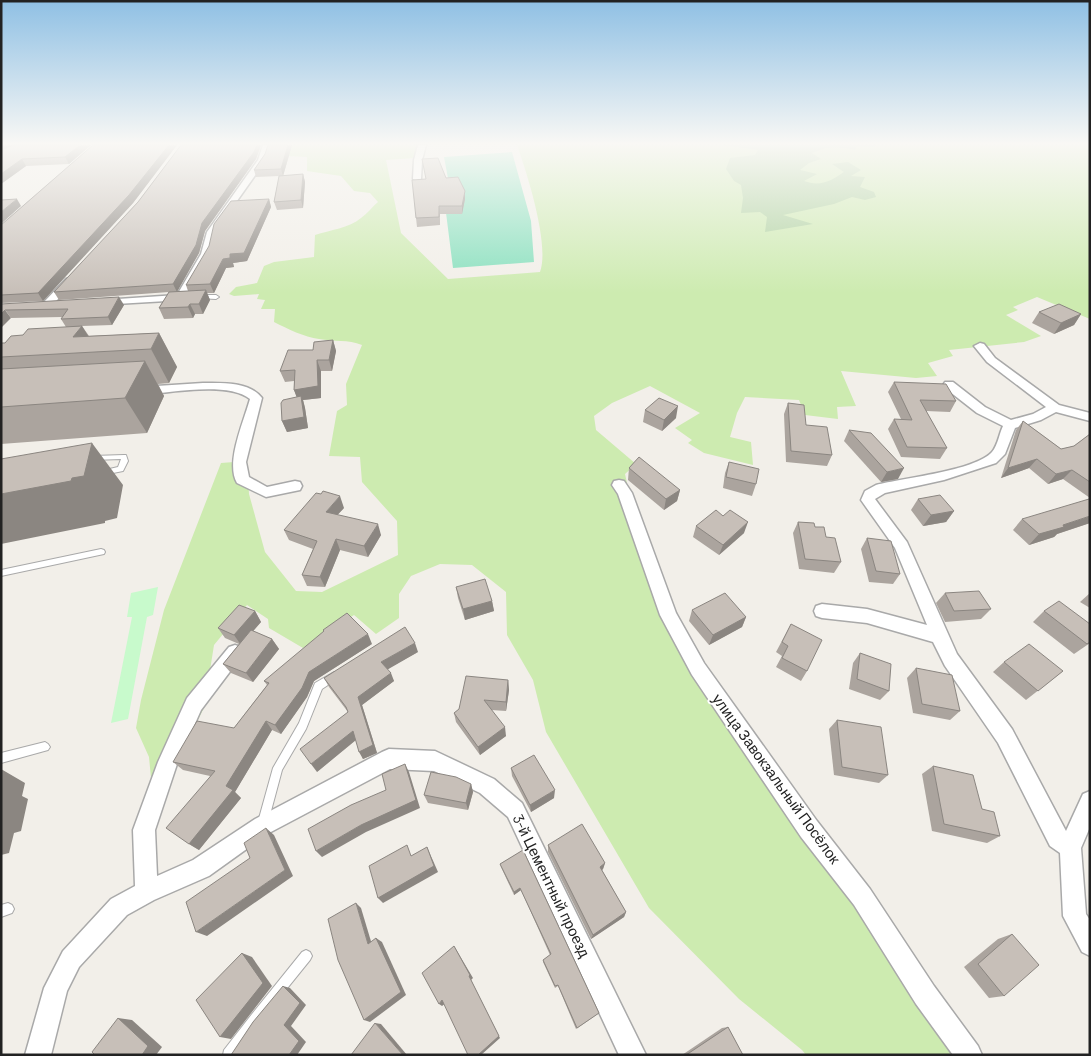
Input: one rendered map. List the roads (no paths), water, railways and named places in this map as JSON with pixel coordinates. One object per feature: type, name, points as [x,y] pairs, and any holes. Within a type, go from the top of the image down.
[{"type":"street","points":[[94,303],[183,297],[206,254],[211,232],[238,194]]},
{"type":"street","points":[[66,304],[42,306],[74,275]]},
{"type":"street","points":[[980,346],[991,360],[1055,408],[1090,417]]},
{"type":"street","points":[[948,385],[980,410],[1010,425]]},
{"type":"street","points":[[127,392],[228,386],[245,389],[253,393],[256,398],[239,462],[242,480],[266,492],[295,486]]},
{"type":"street","points":[[1055,408],[1010,425],[998,454],[990,461],[972,468],[881,490],[870,495],[868,500],[902,546],[951,660],[1005,736],[1058,838],[1070,848]]},
{"type":"street","name":"улица Завокзальный Посёлок","points":[[619,485],[625,493],[668,615],[698,669],[809,829],[862,897],[925,995],[969,1055]]},
{"type":"street","points":[[822,611],[867,616],[921,632],[939,635]]},
{"type":"street","points":[[146,892],[144,830],[168,762],[194,704],[235,653]]},
{"type":"street","name":"3-й Цементный проезд","points":[[38,1055],[56,988],[71,959],[120,907],[146,892],[201,868],[262,826],[389,759],[435,761],[487,786],[515,810],[633,1055]]},
{"type":"street","points":[[1090,801],[1070,848],[1075,916],[1090,944]]},
{"type":"lane","points":[[196,297],[216,297]]},
{"type":"lane","points":[[80,458],[120,455],[124,457],[125,461],[121,468],[96,474]]},
{"type":"lane","points":[[1,573],[100,552]]},
{"type":"lane","points":[[262,826],[278,768],[303,726],[318,686],[342,671]]},
{"type":"lane","points":[[1,758],[45,747]]},
{"type":"lane","points":[[229,1055],[306,956]]}]
